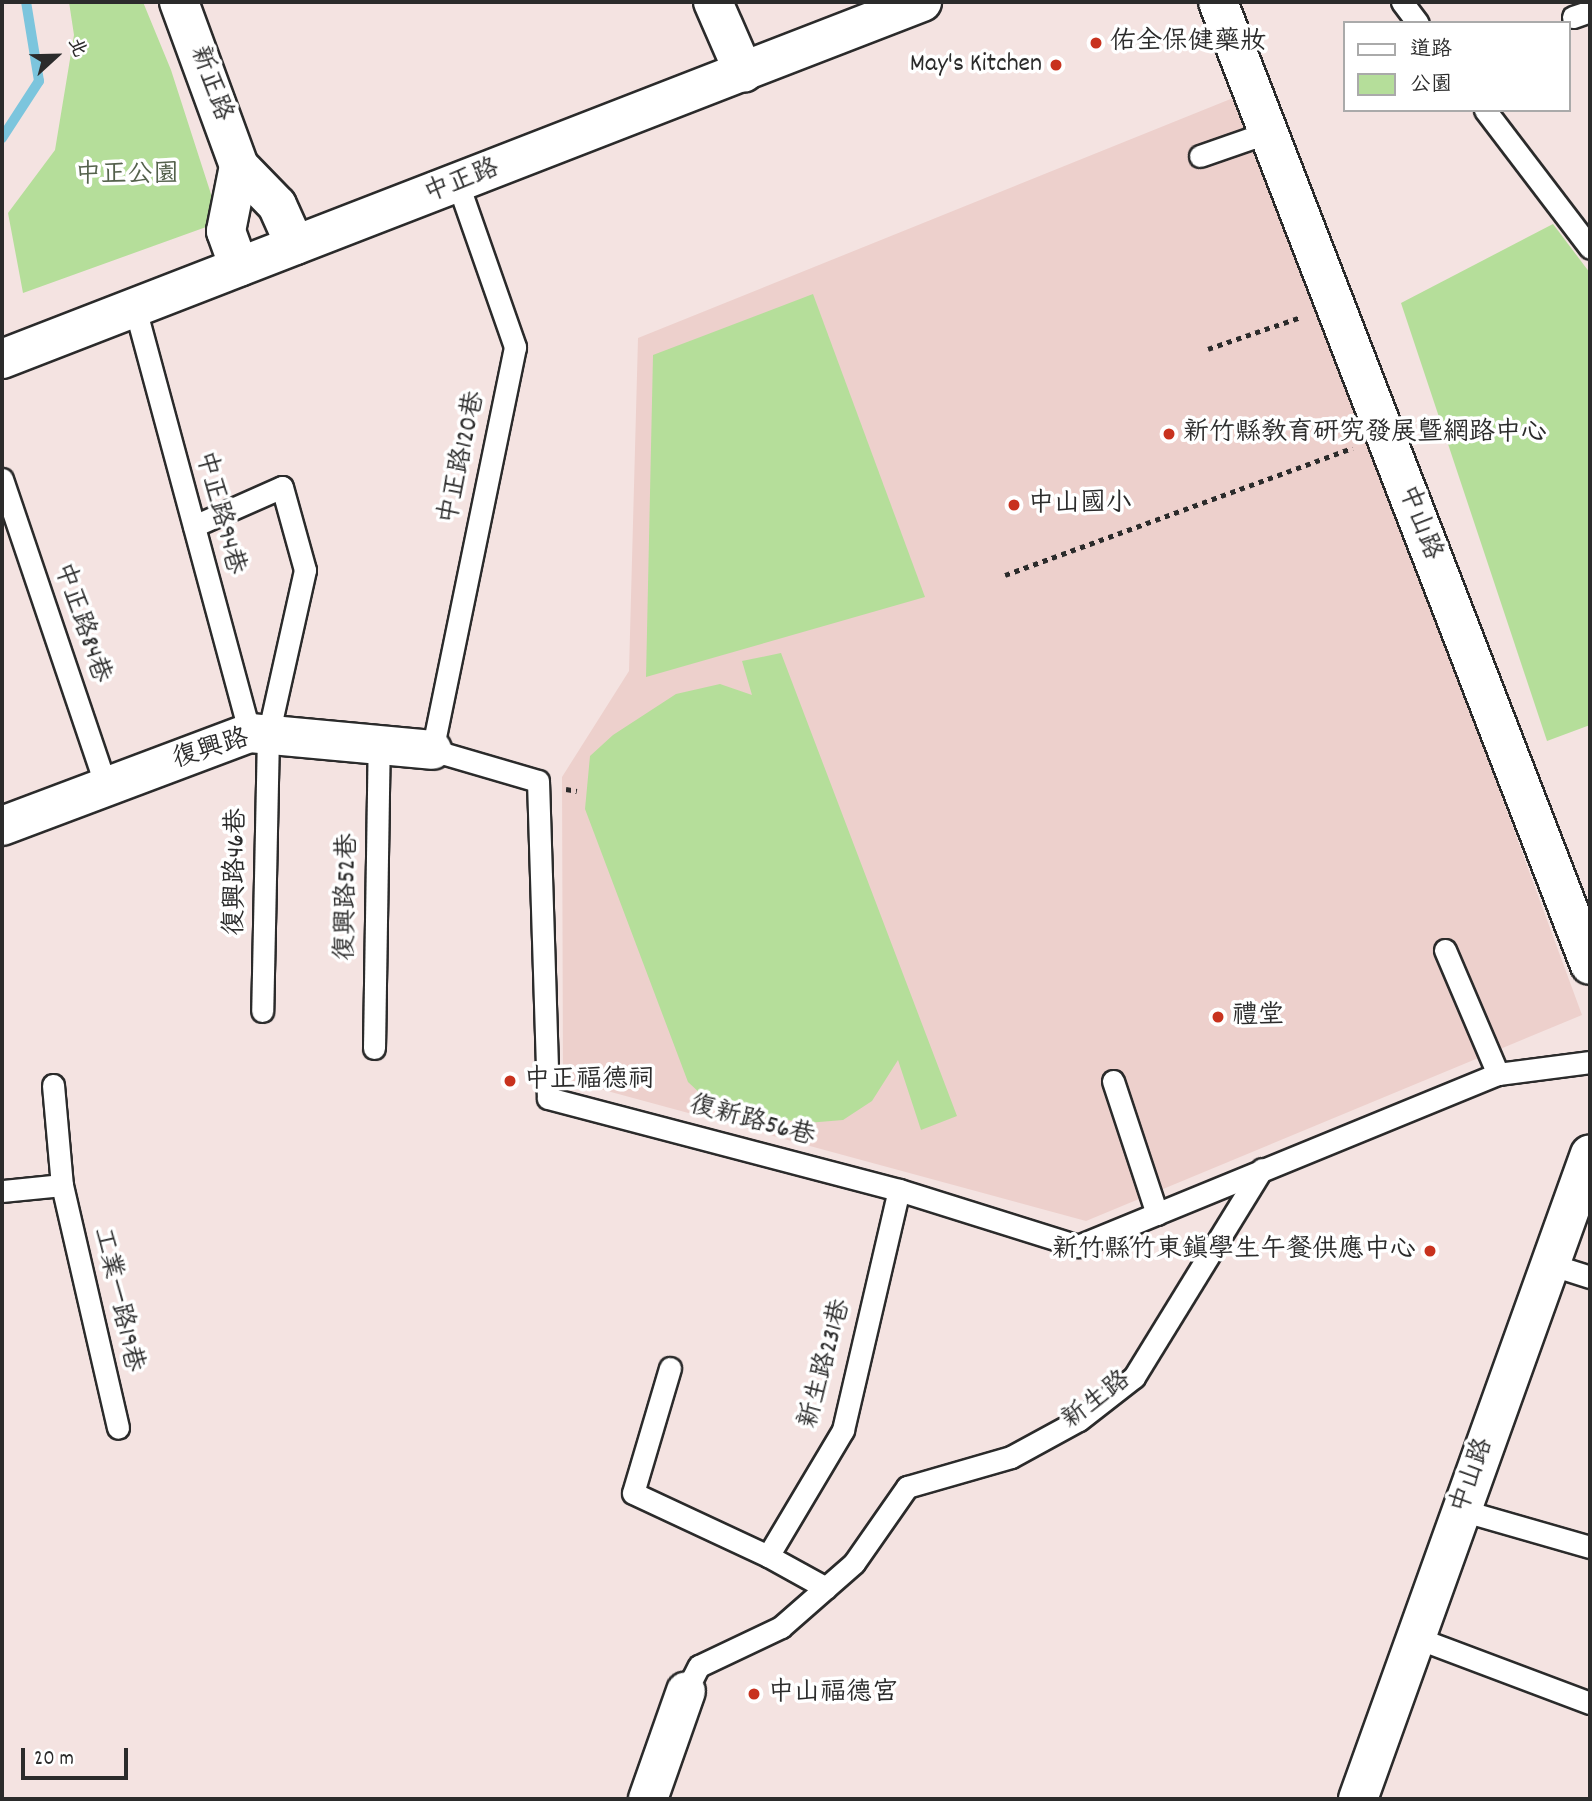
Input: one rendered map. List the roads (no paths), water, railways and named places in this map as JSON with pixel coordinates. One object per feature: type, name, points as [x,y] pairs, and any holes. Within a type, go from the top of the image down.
[{"type":"street","name":"新正路","points":[[179,2],[239,166],[277,205],[295,245]]},
{"type":"street","points":[[713,2],[744,73]]},
{"type":"street","name":"中正路","points":[[2,359],[922,2]]},
{"type":"street","name":"中山路","points":[[1218,2],[1590,965]]},
{"type":"street","points":[[239,166],[226,231],[239,267]]},
{"type":"street","name":"復興路","points":[[2,826],[106,786],[259,734],[432,750]]},
{"type":"street","name":"中山路","points":[[1358,1799],[1590,1154]]},
{"type":"street","name":"新生路","points":[[648,1799],[686,1691]]},
{"type":"lane","points":[[1402,2],[1416,21]]},
{"type":"lane","points":[[1487,112],[1590,248]]},
{"type":"lane","points":[[1200,156],[1269,132]]},
{"type":"lane","name":"中正路120巷","points":[[432,750],[515,347],[458,184]]},
{"type":"lane","name":"中正路94巷","points":[[135,309],[194,526],[259,734]]},
{"type":"lane","name":"中正路84巷","points":[[2,479],[106,786]]},
{"type":"lane","points":[[194,526],[282,487],[305,570],[259,734]]},
{"type":"lane","name":"復興路46巷","points":[[259,734],[262,1011]]},
{"type":"lane","name":"復興路52巷","points":[[374,1048],[379,746]]},
{"type":"lane","name":"復新路56巷","points":[[432,750],[538,781],[548,1098],[899,1190],[1078,1246],[1262,1169]]},
{"type":"lane","points":[[1445,950],[1498,1074]]},
{"type":"lane","points":[[1262,1169],[1498,1074],[1590,1062]]},
{"type":"lane","points":[[1113,1081],[1157,1214]]},
{"type":"lane","name":"工業一路19巷","points":[[53,1085],[61,1185],[118,1429]]},
{"type":"lane","name":"新生路","points":[[686,1691],[699,1666],[781,1627],[854,1563],[906,1487],[1011,1457],[1079,1420],[1135,1377],[1262,1169]]},
{"type":"lane","points":[[2,1191],[61,1185]]},
{"type":"lane","name":"新生路231巷","points":[[768,1556],[843,1430],[899,1190]]},
{"type":"lane","points":[[1549,1264],[1590,1278]]},
{"type":"lane","points":[[670,1368],[633,1493],[768,1556],[826,1588]]},
{"type":"lane","points":[[1461,1510],[1590,1547]]},
{"type":"lane","points":[[1417,1638],[1590,1703]]},
{"type":"waterway","points":[[2,138],[39,81],[26,2]]},
{"type":"place","name":"佑全保健藥妝","points":[[1096,43]]},
{"type":"place","name":"May's Kitchen","points":[[1056,65]]},
{"type":"place","name":"新竹縣教育研究發展暨網路中心","points":[[1169,434]]},
{"type":"place","name":"中山國小","points":[[1014,505]]},
{"type":"place","name":"禮堂","points":[[1218,1017]]},
{"type":"place","name":"中正福德祠","points":[[510,1081]]},
{"type":"place","name":"新竹縣竹東鎮學生午餐供應中心","points":[[1430,1251]]},
{"type":"place","name":"中山福德宮","points":[[754,1694]]},
{"type":"park label","name":"中正公園","points":[[127,176]]}]
